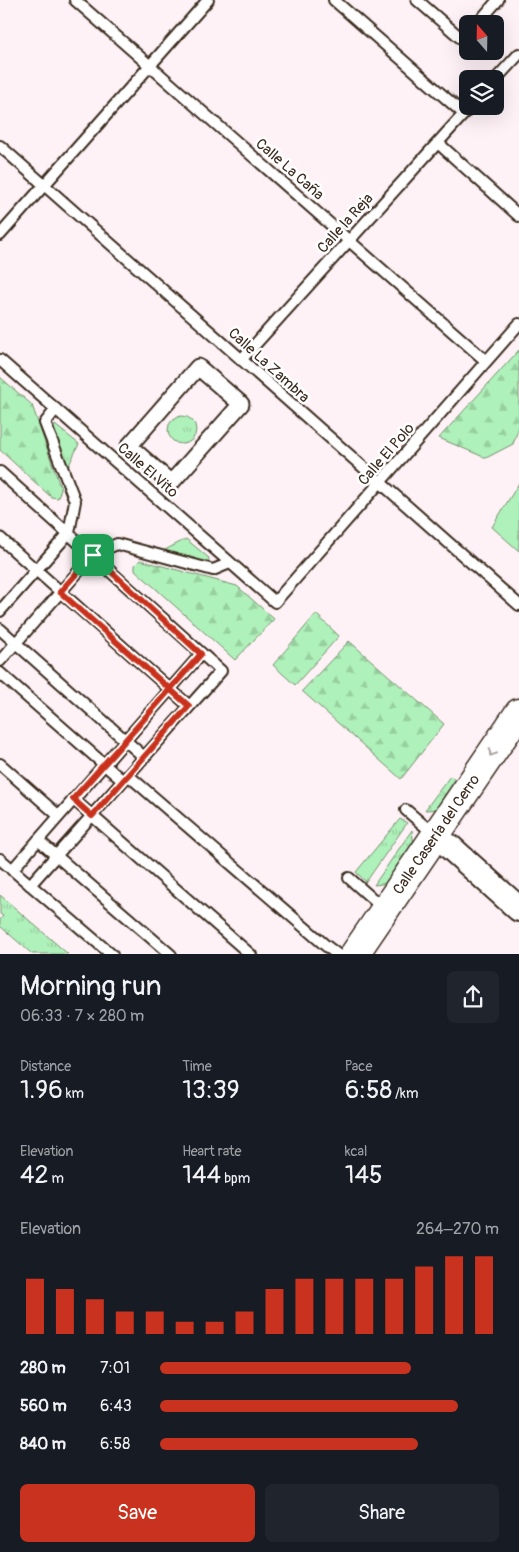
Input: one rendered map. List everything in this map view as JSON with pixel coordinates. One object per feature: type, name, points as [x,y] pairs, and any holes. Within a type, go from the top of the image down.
[{"type":"main road","name":"Calle Casería del Cerro","points":[[377,954],[519,713]]},
{"type":"main road","name":"Calle Casería del Cerro","points":[[354,954],[385,910],[443,842],[519,747]]},
{"type":"street","points":[[198,368],[241,404],[171,483],[129,446],[198,368]]},
{"type":"street","points":[[443,842],[519,909]]},
{"type":"lane","name":"Calle La Caña","points":[[74,0],[486,361]]},
{"type":"lane","points":[[0,234],[208,0]]},
{"type":"lane","points":[[334,0],[459,103]]},
{"type":"lane","points":[[417,0],[459,37]]},
{"type":"lane","points":[[485,15],[498,0]]},
{"type":"lane","points":[[504,70],[519,54]]},
{"type":"lane","name":"Calle la Reja","points":[[241,360],[463,115]]},
{"type":"lane","points":[[438,143],[519,216]]},
{"type":"lane","name":"Calle La Zambra","points":[[0,146],[519,605]]},
{"type":"lane","name":"Calle El Polo","points":[[275,602],[519,324]]},
{"type":"lane","name":"Calle El Vito","points":[[0,360],[275,602]]},
{"type":"lane","points":[[0,611],[70,533],[75,501],[45,423],[56,409]]},
{"type":"lane","points":[[0,472],[70,533],[221,671],[30,886]]},
{"type":"lane","points":[[0,538],[189,706]]},
{"type":"lane","points":[[0,661],[93,555],[117,544],[213,570],[230,562]]},
{"type":"lane","points":[[0,629],[144,757]]},
{"type":"lane","points":[[12,870],[201,654]]},
{"type":"lane","points":[[0,673],[104,765],[125,778],[317,939],[338,954]]},
{"type":"lane","points":[[0,764],[59,816]]},
{"type":"lane","points":[[73,799],[251,954]]},
{"type":"lane","points":[[406,810],[443,842]]},
{"type":"lane","points":[[38,840],[172,954]]},
{"type":"lane","points":[[0,859],[112,954]]},
{"type":"lane","points":[[349,878],[385,910]]},
{"type":"green space","points":[[519,350],[519,427],[513,444],[486,458],[439,438]]},
{"type":"green space","points":[[0,377],[32,405],[61,489],[58,498],[51,497],[0,450]]},
{"type":"green space","points":[[182,416],[192,420],[196,430],[192,440],[182,444],[172,440],[168,430],[172,420]]},
{"type":"green space","points":[[55,425],[79,444],[68,467],[53,430]]},
{"type":"green space","points":[[519,483],[519,551],[492,527]]},
{"type":"green space","points":[[186,539],[209,558],[208,564],[163,551]]},
{"type":"green space","points":[[140,560],[237,586],[274,619],[235,660],[135,570],[135,565]]},
{"type":"green space","points":[[316,614],[339,636],[295,685],[273,665]]},
{"type":"green space","points":[[349,641],[444,724],[401,779],[302,691]]},
{"type":"green space","points":[[450,776],[459,783],[441,809],[425,810]]},
{"type":"green space","points":[[400,819],[407,823],[366,882],[356,872]]},
{"type":"green space","points":[[412,830],[414,847],[390,883],[374,885]]},
{"type":"green space","points":[[0,895],[68,954],[32,954],[0,926],[0,920],[3,916],[0,914]]},
{"type":"route","points":[[93,555],[60,592],[170,689],[189,706],[92,816],[73,799],[104,765],[170,689],[201,654],[93,555]]}]
